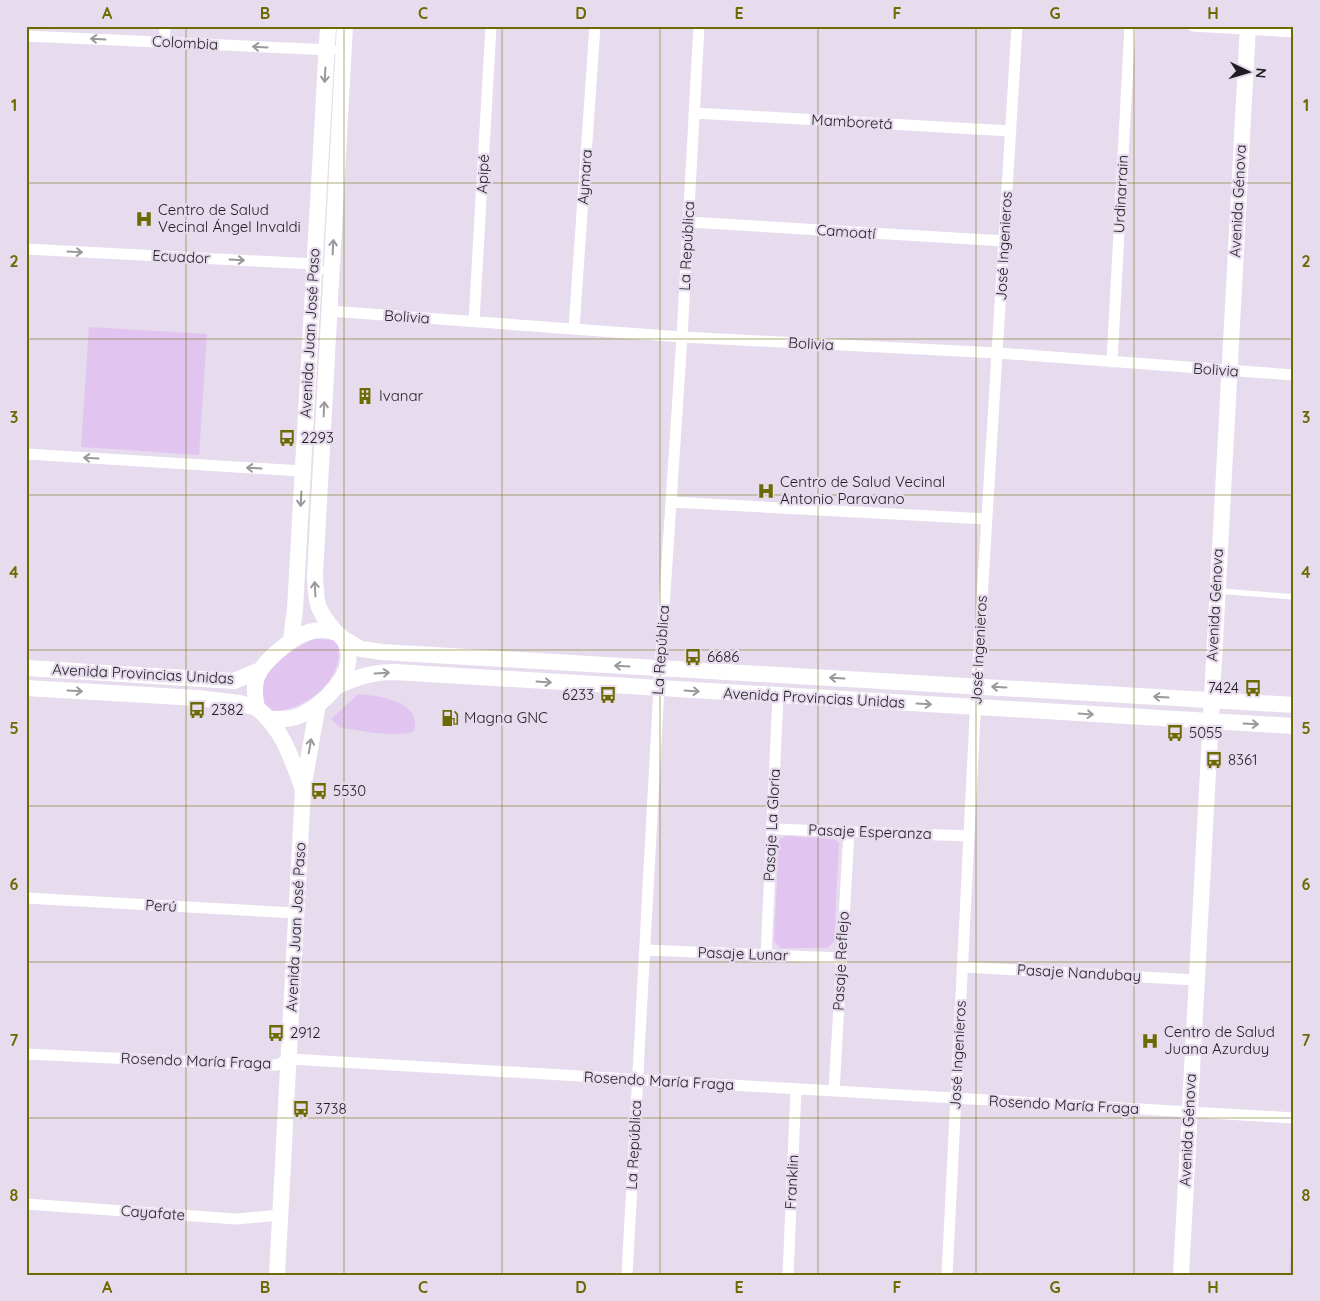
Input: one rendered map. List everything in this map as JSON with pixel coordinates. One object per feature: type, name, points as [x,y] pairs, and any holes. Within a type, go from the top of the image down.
[{"type":"main road","name":"Avenida Juan José Paso","points":[[291,640],[295,609],[328,26]]},
{"type":"main road","name":"Avenida Juan José Paso","points":[[341,635],[321,616],[316,598],[314,574],[345,26]]},
{"type":"main road","name":"Avenida Génova","points":[[1181,1275],[1247,28]]},
{"type":"main road","points":[[312,631],[341,635],[349,652],[348,665],[336,687],[318,704],[302,715],[286,720],[270,719],[257,708],[254,683],[258,671],[291,640],[312,631]]},
{"type":"main road","name":"Avenida Provincias Unidas","points":[[341,635],[361,649],[382,652],[1294,705]]},
{"type":"main road","name":"Avenida Provincias Unidas","points":[[26,668],[234,681],[258,671]]},
{"type":"main road","name":"Avenida Provincias Unidas","points":[[336,687],[357,677],[378,672],[1294,726]]},
{"type":"main road","name":"Avenida Provincias Unidas","points":[[26,688],[198,698],[239,703],[257,708]]},
{"type":"main road","name":"Avenida Juan José Paso","points":[[277,1275],[303,789],[318,704]]},
{"type":"main road","name":"Avenida Juan José Paso","points":[[270,719],[286,742],[303,789]]},
{"type":"street","points":[[164,42],[165,26]]},
{"type":"street","name":"Apipé","points":[[474,321],[492,26]]},
{"type":"street","name":"Aymara","points":[[574,328],[595,26]]},
{"type":"street","name":"La República","points":[[628,1275],[658,688],[682,337],[699,26]]},
{"type":"street","name":"José Ingenieros","points":[[947,1275],[977,686],[1005,241],[1016,26]]},
{"type":"street","name":"Urdinarrain","points":[[1112,362],[1130,26]]},
{"type":"street","points":[[1193,26],[1294,32]]},
{"type":"street","name":"Colombia","points":[[26,36],[344,50]]},
{"type":"street","name":"Mamboretá","points":[[694,113],[1011,130]]},
{"type":"street","name":"Camoatí","points":[[688,222],[1005,241]]},
{"type":"street","name":"Ecuador","points":[[26,249],[314,264],[322,273],[331,274]]},
{"type":"street","name":"Bolivia","points":[[329,311],[682,337],[998,353],[1228,372],[1294,375]]},
{"type":"street","points":[[26,454],[302,471]]},
{"type":"street","points":[[671,502],[987,519]]},
{"type":"street","name":"Pasaje La Gloria","points":[[766,955],[778,696]]},
{"type":"street","name":"Pasaje Esperanza","points":[[772,828],[969,836]]},
{"type":"street","name":"Pasaje Reflejo","points":[[834,1092],[849,832]]},
{"type":"street","name":"Perú","points":[[26,898],[296,913]]},
{"type":"street","name":"Pasaje Lunar","points":[[645,950],[841,958]]},
{"type":"street","name":"Pasaje Nandubay","points":[[962,967],[1196,980]]},
{"type":"street","name":"Rosendo María Fraga","points":[[26,1054],[259,1065],[277,1065],[289,1059],[1294,1118]]},
{"type":"street","name":"Franklin","points":[[788,1275],[796,1089]]},
{"type":"street","name":"Cayafate","points":[[26,1204],[236,1220],[280,1215]]},
{"type":"lane","points":[[1216,591],[1294,596]]},
{"type":"shaded area","points":[[89,327],[207,334],[199,455],[81,447]]},
{"type":"shaded area","points":[[314,639],[333,640],[338,645],[339,658],[329,681],[321,691],[310,699],[286,710],[273,711],[264,703],[262,688],[265,677],[276,663],[300,646]]},
{"type":"shaded area","points":[[358,694],[377,696],[406,707],[412,713],[415,721],[414,731],[388,734],[341,728],[331,719]]},
{"type":"shaded area","points":[[785,836],[834,839],[839,843],[834,942],[827,948],[780,948],[774,941],[779,840]]},
{"type":"shaded area","points":[[1294,1193],[1294,1275],[1289,1275]]},
{"type":"place","name":"Centro de Salud Vecinal Ángel Invaldi","points":[[144,219]]},
{"type":"place","name":"Ivanar","points":[[365,396]]},
{"type":"place","name":"2293","points":[[287,438]]},
{"type":"place","name":"Centro de Salud Vecinal Antonio Paravano","points":[[766,491]]},
{"type":"place","name":"6686","points":[[693,657]]},
{"type":"place","name":"7424","points":[[1253,688]]},
{"type":"place","name":"6233","points":[[608,695]]},
{"type":"place","name":"2382","points":[[197,710]]},
{"type":"place","name":"Magna GNC","points":[[450,718]]},
{"type":"place","name":"5055","points":[[1175,733]]},
{"type":"place","name":"8361","points":[[1214,760]]},
{"type":"place","name":"5530","points":[[319,791]]},
{"type":"place","name":"2912","points":[[276,1033]]},
{"type":"place","name":"Centro de Salud Juana Azurduy","points":[[1150,1041]]},
{"type":"place","name":"3738","points":[[301,1109]]}]
